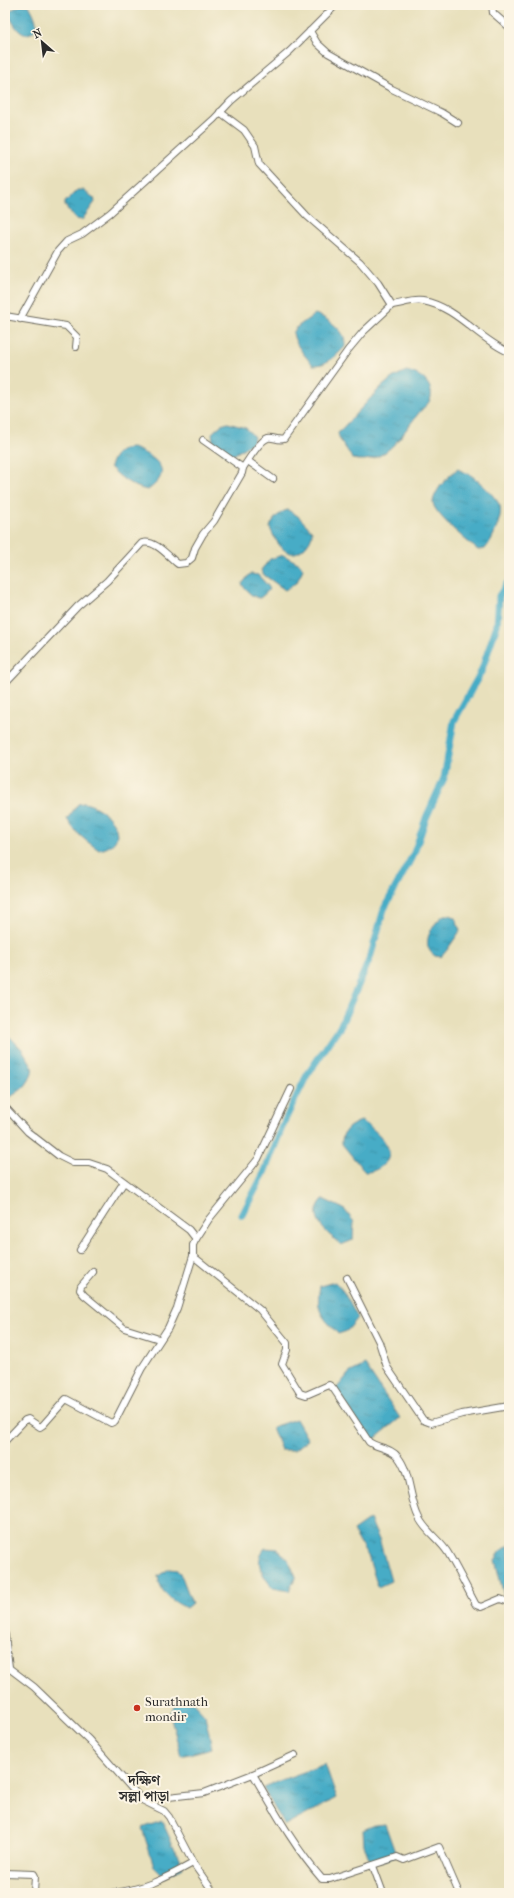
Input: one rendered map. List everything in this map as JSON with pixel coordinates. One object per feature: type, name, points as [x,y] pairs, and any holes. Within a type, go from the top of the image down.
[{"type":"street","points":[[20,319],[58,251],[67,241],[82,234],[110,213],[310,31],[336,5]]},
{"type":"street","points":[[492,5],[493,13],[509,27]]},
{"type":"street","points":[[310,31],[317,43],[328,53],[392,89],[442,113],[458,123]]},
{"type":"street","points":[[220,112],[244,130],[255,146],[259,164],[307,216],[360,262],[378,283],[392,305]]},
{"type":"street","points":[[5,683],[78,606],[107,581],[142,543],[146,542],[157,547],[178,564],[186,564],[192,558],[203,534],[214,521],[242,473],[243,468],[264,440],[271,438],[279,441],[284,439],[348,350],[363,332],[392,305],[421,300],[448,309],[488,340],[509,352]]},
{"type":"street","points":[[5,316],[66,326],[77,337],[76,347]]},
{"type":"street","points":[[203,440],[243,468]]},
{"type":"street","points":[[248,461],[273,479]]},
{"type":"street","points":[[5,1441],[25,1420],[28,1419],[40,1427],[43,1426],[66,1399],[111,1423],[115,1422],[142,1368],[168,1328],[177,1308],[193,1256],[193,1245],[196,1239],[209,1219],[258,1160],[291,1089]]},
{"type":"street","points":[[5,1107],[28,1132],[59,1156],[73,1163],[89,1163],[107,1169],[170,1215],[189,1230],[196,1239]]},
{"type":"street","points":[[80,1250],[124,1182]]},
{"type":"street","points":[[193,1256],[260,1310],[287,1343],[287,1350],[282,1364],[300,1393],[306,1395],[329,1385],[333,1388],[369,1442],[376,1447],[393,1451],[398,1457],[404,1468],[418,1517],[428,1532],[448,1553],[476,1605],[481,1607],[500,1599],[509,1602]]},
{"type":"street","points":[[93,1272],[81,1286],[80,1290],[84,1295],[124,1328],[159,1340]]},
{"type":"street","points":[[347,1278],[379,1342],[387,1367],[423,1420],[431,1423],[462,1414],[509,1406]]},
{"type":"street","points":[[5,1635],[7,1666],[34,1687],[89,1740],[142,1800],[164,1811],[169,1817],[193,1863],[214,1893]]},
{"type":"street","points":[[142,1800],[204,1793],[253,1774],[295,1755]]},
{"type":"street","points":[[253,1774],[288,1833],[310,1866],[322,1879],[330,1880],[397,1857],[404,1860],[439,1846],[459,1893]]},
{"type":"street","points":[[110,1893],[128,1892],[159,1882],[193,1863]]},
{"type":"street","points":[[373,1866],[383,1893]]},
{"type":"street","points":[[5,1873],[34,1874],[34,1893]]},
{"type":"water","points":[[21,5],[29,5],[36,20],[36,27],[31,33],[28,34],[24,34],[15,26],[7,12]]},
{"type":"water","points":[[77,190],[83,190],[94,198],[95,202],[82,220],[76,219],[65,206],[65,202]]},
{"type":"water","points":[[315,314],[323,317],[336,326],[342,333],[345,347],[334,357],[318,365],[313,365],[304,354],[298,346],[293,333],[297,327]]},
{"type":"water","points":[[406,371],[420,376],[430,387],[431,397],[429,402],[398,440],[383,454],[364,460],[352,459],[349,452],[340,440],[338,433],[379,389],[392,378]]},
{"type":"water","points":[[228,423],[246,428],[254,437],[253,442],[232,456],[226,455],[213,443],[212,433],[221,425]]},
{"type":"water","points":[[133,448],[155,460],[161,470],[161,476],[148,490],[127,482],[110,467],[113,459],[118,453],[124,449]]},
{"type":"water","points":[[458,469],[470,475],[479,482],[499,503],[501,511],[500,516],[491,540],[485,549],[478,550],[460,535],[439,514],[433,503],[440,486]]},
{"type":"water","points":[[288,510],[298,516],[312,531],[312,536],[305,547],[299,552],[293,553],[283,549],[279,545],[270,528],[276,517],[282,512]]},
{"type":"water","points":[[283,555],[300,564],[303,569],[297,582],[285,590],[264,575],[261,570],[270,559]]},
{"type":"water","points":[[250,574],[258,575],[269,587],[268,591],[260,598],[255,597],[245,589],[242,584]]},
{"type":"water","points":[[83,803],[92,805],[101,810],[114,824],[117,832],[116,840],[110,846],[99,850],[81,836],[70,824],[67,819],[78,804]]},
{"type":"water","points":[[444,915],[450,915],[456,919],[460,931],[441,957],[435,956],[430,951],[428,941],[429,935],[435,924]]},
{"type":"water","points":[[5,1032],[22,1049],[33,1067],[31,1077],[26,1085],[10,1097],[5,1093]]},
{"type":"water","points":[[361,1121],[379,1134],[388,1147],[389,1154],[387,1160],[382,1166],[370,1172],[365,1172],[342,1144],[343,1135],[347,1129],[353,1124]]},
{"type":"water","points":[[323,1199],[344,1209],[354,1222],[353,1240],[341,1245],[320,1225],[317,1213],[318,1206]]},
{"type":"water","points":[[335,1282],[343,1291],[358,1318],[347,1331],[338,1334],[324,1318],[318,1302],[320,1286]]},
{"type":"water","points":[[365,1365],[400,1418],[371,1442],[336,1389],[349,1373]]},
{"type":"water","points":[[296,1419],[308,1440],[294,1450],[281,1450],[272,1427]]},
{"type":"water","points":[[370,1519],[380,1542],[391,1581],[378,1587],[368,1556],[353,1531]]},
{"type":"water","points":[[509,1545],[509,1595],[504,1596],[495,1560],[501,1551]]},
{"type":"water","points":[[265,1548],[278,1549],[288,1560],[296,1576],[289,1591],[273,1588],[263,1574],[260,1558],[261,1553]]},
{"type":"water","points":[[169,1569],[177,1570],[182,1577],[192,1603],[186,1608],[167,1596],[161,1588],[158,1576]]},
{"type":"water","points":[[193,1702],[205,1715],[212,1748],[181,1756],[170,1714],[176,1704]]},
{"type":"water","points":[[325,1764],[337,1798],[285,1826],[263,1788]]},
{"type":"water","points":[[162,1821],[183,1867],[165,1877],[154,1866],[142,1828]]},
{"type":"water","points":[[385,1824],[396,1855],[382,1862],[370,1861],[364,1845],[363,1830],[375,1825]]},
{"type":"waterway","points":[[242,1215],[264,1173],[285,1120],[307,1075],[340,1027],[370,958],[384,909],[414,853],[426,818],[444,778],[454,721],[481,672],[497,625],[499,596],[509,581]]},
{"type":"place","name":"Surathnath mondir","points":[[137,1708]]},
{"type":"district","name":"দক্ষিণ সল্লা পাড়া","points":[[144,1788]]}]
